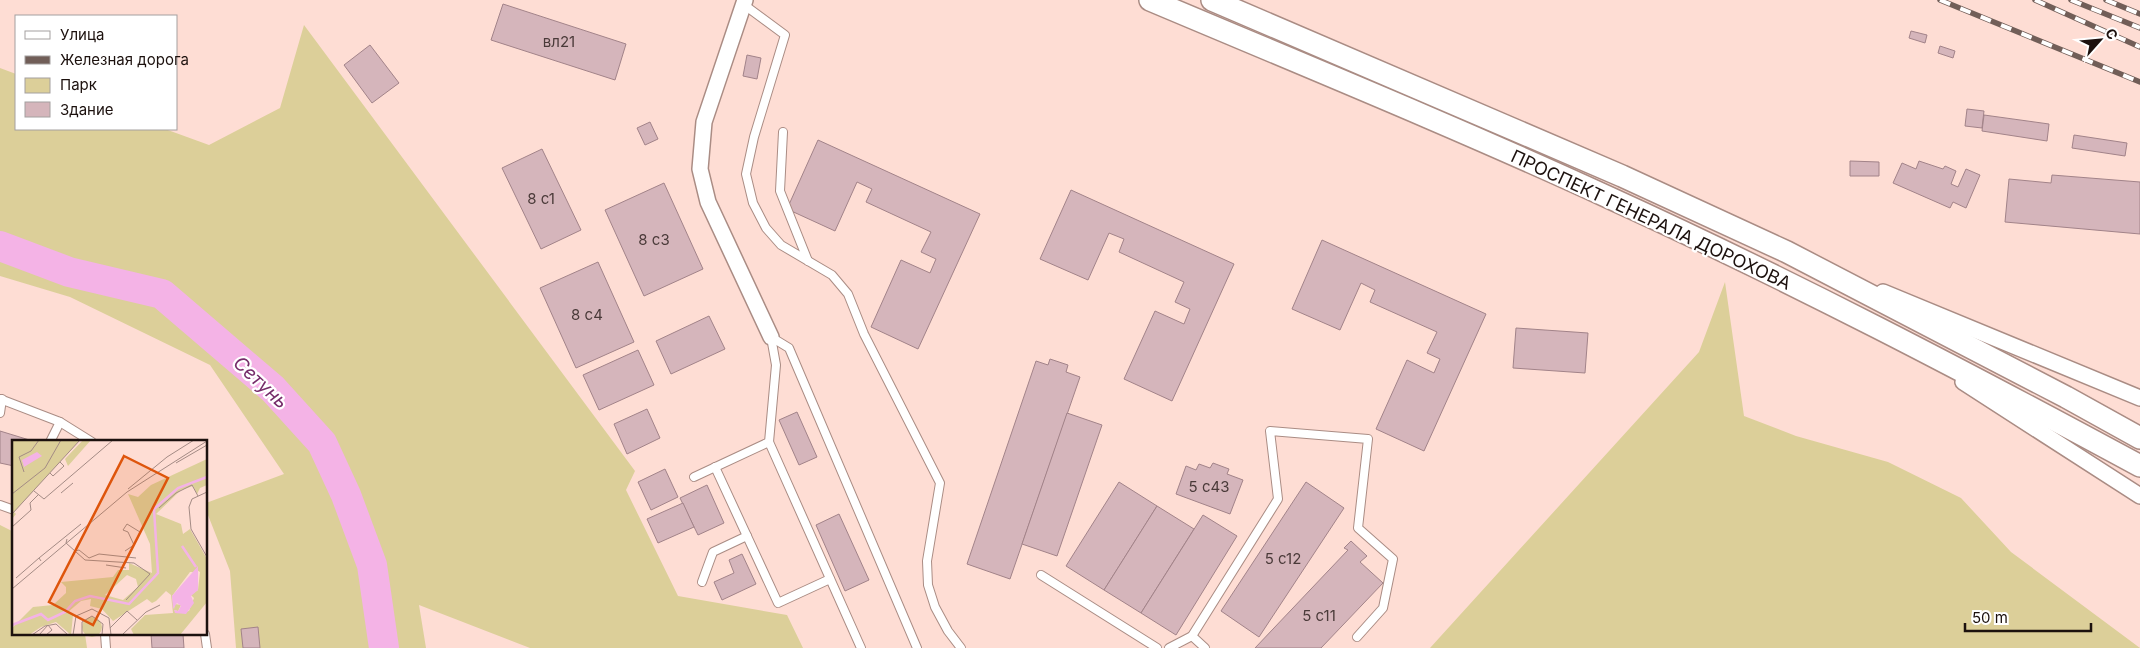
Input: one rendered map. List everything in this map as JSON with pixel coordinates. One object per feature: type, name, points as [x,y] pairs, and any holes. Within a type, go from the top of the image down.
[{"type":"main road","name":"ПРОСПЕКТ ГЕНЕРАЛА ДОРОХОВА","points":[[1150,0],[1608,197],[1740,259],[1869,323],[2140,466]]},
{"type":"main road","name":"ПРОСПЕКТ ГЕНЕРАЛА ДОРОХОВА","points":[[1212,0],[1622,176],[1787,252],[2066,397],[2140,438]]},
{"type":"street","points":[[744,2],[704,122],[700,169],[708,202],[771,337]]},
{"type":"street","points":[[1787,252],[2140,398]]},
{"type":"street","points":[[1869,323],[2140,496]]},
{"type":"lane","points":[[744,2],[785,35],[754,137],[746,174],[753,203],[766,228],[781,245],[832,276],[848,294],[864,334],[940,483],[926,561],[928,585],[935,607],[948,631],[961,648]]},
{"type":"lane","points":[[783,132],[780,191],[808,261]]},
{"type":"lane","points":[[771,337],[776,365],[768,442],[861,648]]},
{"type":"lane","points":[[771,337],[788,348],[917,648]]},
{"type":"lane","points":[[0,413],[1,399],[60,422],[89,440]]},
{"type":"lane","points":[[51,440],[60,422]]},
{"type":"lane","points":[[1169,648],[1192,636],[1278,500],[1270,431],[1368,439],[1358,528],[1394,559],[1383,608],[1357,637]]},
{"type":"lane","points":[[694,476],[768,442]]},
{"type":"lane","points":[[715,467],[778,602],[830,578]]},
{"type":"lane","points":[[0,505],[12,509]]},
{"type":"lane","points":[[702,582],[713,552],[747,536]]},
{"type":"lane","points":[[1041,575],[1157,648]]},
{"type":"lane","points":[[1192,636],[1205,648]]},
{"type":"green space","points":[[304,25],[635,471],[626,490],[678,596],[787,615],[803,648],[530,648],[419,605],[426,648],[236,648],[230,571],[208,515],[208,502],[284,474],[210,365],[70,297],[0,276],[0,68],[15,74],[15,130],[168,130],[209,145],[280,108]]},
{"type":"green space","points":[[1725,282],[1744,416],[1796,436],[1888,462],[1961,498],[2011,552],[2140,648],[1430,648],[1699,352]]},
{"type":"green space","points":[[0,525],[12,531],[12,636],[85,636],[87,648],[0,648]]},
{"type":"building","points":[[503,4],[626,44],[615,80],[491,40]]},
{"type":"building","points":[[1911,31],[1927,35],[1925,43],[1909,38]]},
{"type":"building","points":[[370,45],[399,83],[372,103],[344,65]]},
{"type":"building","points":[[1940,46],[1955,51],[1953,58],[1938,53]]},
{"type":"building","points":[[747,55],[761,58],[757,79],[743,76]]},
{"type":"building","points":[[1967,109],[1984,111],[1982,128],[1965,126]]},
{"type":"building","points":[[1984,115],[2049,124],[2047,141],[1982,131]]},
{"type":"building","points":[[650,122],[658,139],[645,145],[637,128]]},
{"type":"building","points":[[2074,135],[2127,143],[2125,156],[2072,148]]},
{"type":"building","points":[[818,140],[980,214],[918,349],[871,327],[901,260],[930,273],[936,259],[921,252],[931,232],[866,202],[872,189],[857,182],[835,231],[787,209]]},
{"type":"building","points":[[542,149],[581,230],[541,249],[502,168]]},
{"type":"building","points":[[1850,161],[1879,162],[1879,176],[1850,176]]},
{"type":"building","points":[[1919,161],[1943,169],[1945,166],[1956,171],[1951,184],[1958,187],[1966,169],[1980,175],[1966,208],[1953,202],[1950,208],[1893,183],[1902,163],[1916,169]]},
{"type":"building","points":[[2052,175],[2140,182],[2140,234],[2005,222],[2009,179],[2051,183]]},
{"type":"building","points":[[664,183],[703,269],[644,296],[605,210]]},
{"type":"building","points":[[1071,190],[1234,264],[1172,401],[1124,379],[1155,311],[1184,324],[1190,309],[1175,302],[1184,282],[1119,252],[1124,239],[1109,233],[1088,280],[1040,259]]},
{"type":"building","points":[[1322,240],[1486,314],[1424,451],[1376,429],[1407,360],[1434,373],[1440,359],[1427,353],[1437,332],[1370,302],[1375,290],[1361,283],[1340,330],[1292,309]]},
{"type":"building","points":[[598,262],[634,342],[576,368],[540,288]]},
{"type":"building","points":[[709,316],[725,349],[671,374],[656,341]]},
{"type":"building","points":[[1516,328],[1588,333],[1585,373],[1513,368]]},
{"type":"building","points":[[638,350],[654,385],[599,410],[583,375]]},
{"type":"building","points":[[1050,359],[1068,365],[1066,372],[1080,377],[1010,579],[967,564],[1036,361],[1048,365]]},
{"type":"building","points":[[647,409],[660,438],[627,454],[614,424]]},
{"type":"building","points":[[797,412],[817,457],[799,465],[779,420]]},
{"type":"building","points":[[1067,413],[1102,425],[1057,556],[1022,544]]},
{"type":"building","points":[[0,431],[29,440],[12,440],[12,466],[0,463]]},
{"type":"building","points":[[1213,463],[1229,469],[1227,474],[1243,480],[1230,514],[1176,494],[1186,466],[1196,470],[1199,464],[1210,468]]},
{"type":"building","points":[[665,469],[678,497],[651,510],[638,482]]},
{"type":"building","points":[[1119,482],[1157,506],[1104,590],[1066,566]]},
{"type":"building","points":[[1306,482],[1344,508],[1259,637],[1221,611]]},
{"type":"building","points":[[707,485],[724,523],[698,535],[680,498]]},
{"type":"building","points":[[683,503],[694,527],[658,543],[647,519]]},
{"type":"building","points":[[1157,506],[1194,529],[1141,613],[1104,590]]},
{"type":"building","points":[[839,514],[869,580],[845,591],[816,525]]},
{"type":"building","points":[[1203,515],[1237,536],[1176,635],[1141,613]]},
{"type":"building","points":[[1351,541],[1367,556],[1360,562],[1383,583],[1321,648],[1255,648],[1348,550],[1344,548]]},
{"type":"building","points":[[742,554],[756,584],[722,600],[714,582],[734,573],[729,560]]},
{"type":"building","points":[[258,627],[260,648],[243,648],[241,629]]},
{"type":"building","points":[[151,636],[183,636],[184,648],[152,648]]},
{"type":"waterway","name":"Сетунь","points":[[0,246],[69,272],[162,294],[273,389],[322,443],[346,495],[372,565],[384,648]]},
{"type":"railway","points":[[1940,0],[2140,82]]},
{"type":"railway","points":[[2035,0],[2140,47]]},
{"type":"railway","points":[[2071,0],[2140,28]]},
{"type":"railway","points":[[2106,0],[2140,14]]}]
